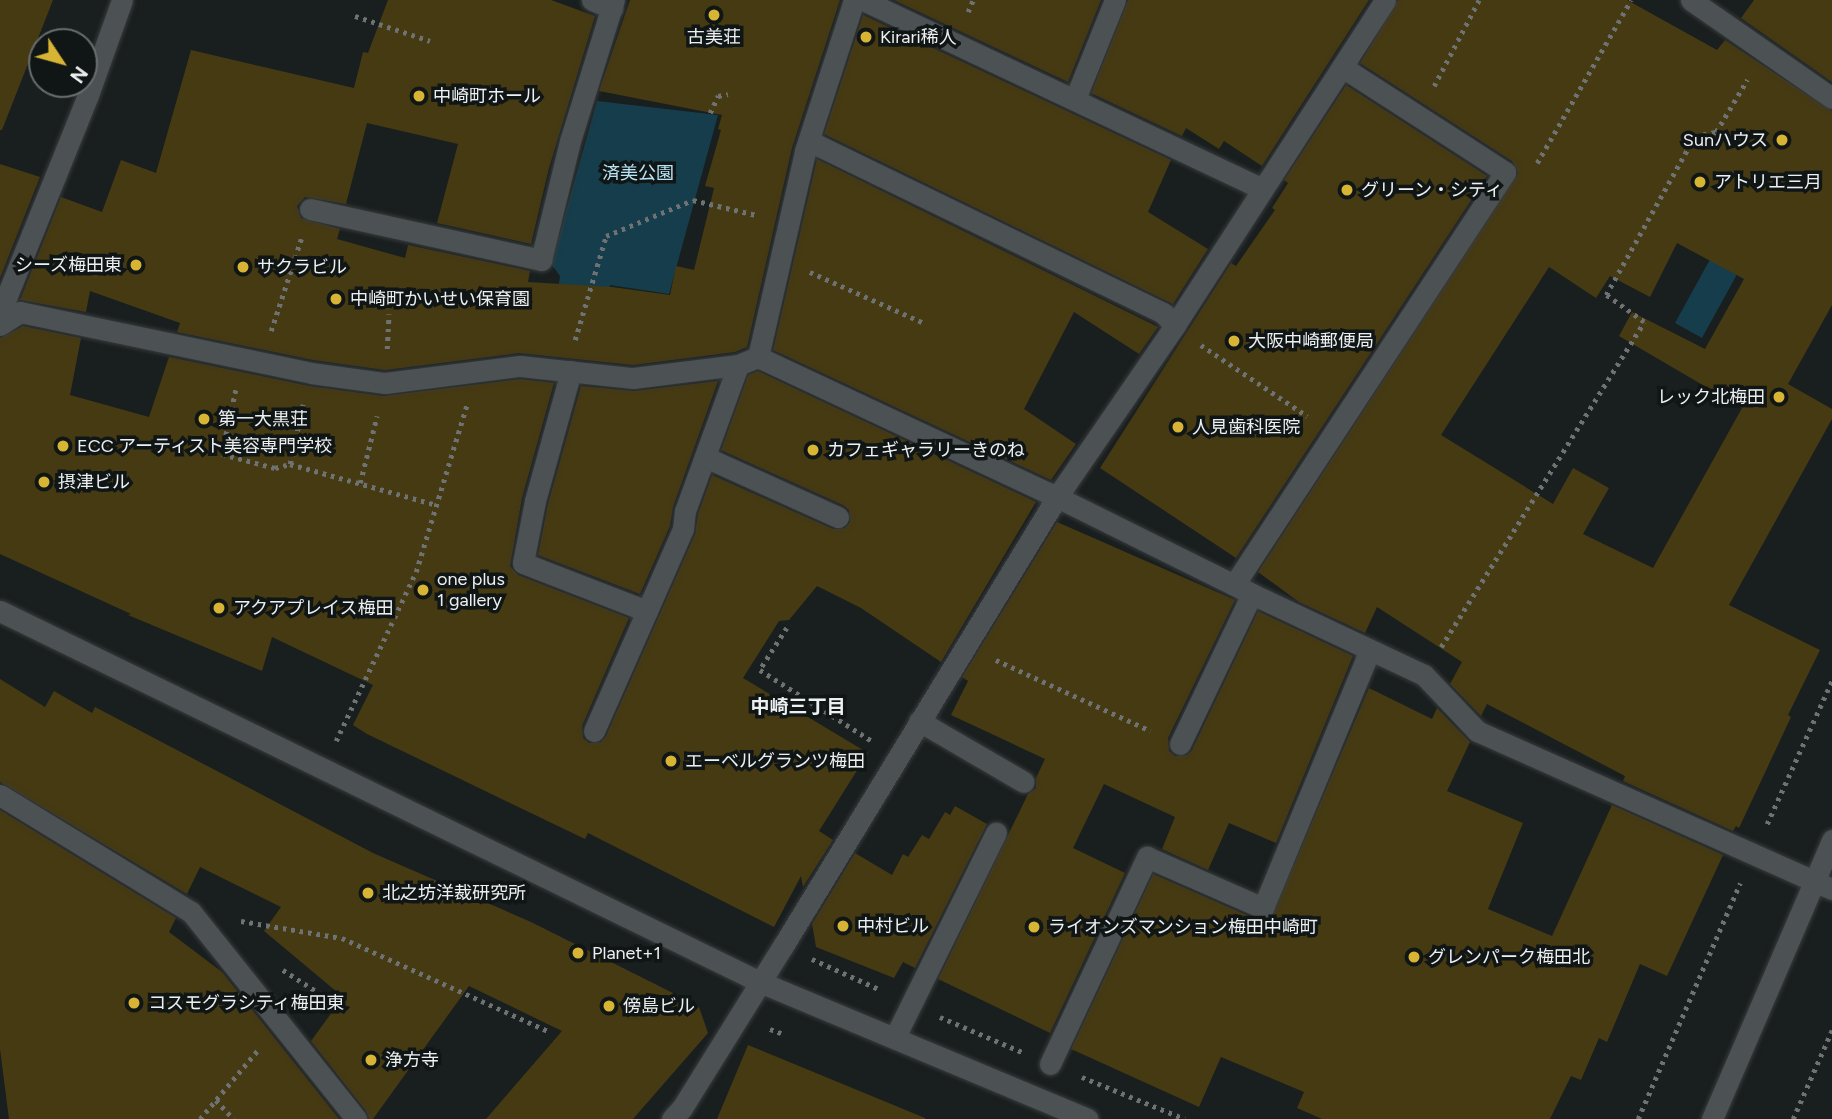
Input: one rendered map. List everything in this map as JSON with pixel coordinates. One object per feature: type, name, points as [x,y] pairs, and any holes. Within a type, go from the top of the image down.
[{"type":"street","points":[[0,313],[88,95],[121,0]]},
{"type":"street","points":[[594,731],[683,529],[685,511],[705,457],[748,361],[809,141],[854,0]]},
{"type":"street","points":[[863,0],[1262,189]]},
{"type":"street","points":[[1075,99],[1115,0]]},
{"type":"street","points":[[672,1119],[682,1108],[760,982],[1057,497],[1175,325],[1385,0]]},
{"type":"street","points":[[1691,0],[1832,97]]},
{"type":"street","points":[[310,209],[541,260],[606,3]]},
{"type":"street","points":[[1180,744],[1243,590],[1333,434],[1505,172],[1342,67]]},
{"type":"street","points":[[809,141],[1163,313],[1175,325]]},
{"type":"street","points":[[0,325],[20,312],[311,373],[385,383],[520,366],[633,379],[748,361],[1057,497],[1243,590],[1424,675],[1476,732],[1823,884]]},
{"type":"street","points":[[571,371],[535,501],[523,563],[648,611]]},
{"type":"street","points":[[705,457],[838,517]]},
{"type":"street","points":[[0,611],[760,982],[1087,1119]]},
{"type":"street","points":[[1050,1065],[1147,857],[1263,908],[1370,650]]},
{"type":"street","points":[[919,721],[1024,782]]},
{"type":"street","points":[[0,795],[191,912],[356,1119]]},
{"type":"street","points":[[895,1037],[996,833]]},
{"type":"street","points":[[1712,1119],[1823,884],[1832,840]]},
{"type":"path","points":[[1418,115],[1479,0]]},
{"type":"path","points":[[1505,172],[1531,172],[1631,0]]},
{"type":"path","points":[[355,16],[430,41]]},
{"type":"path","points":[[1424,675],[1644,322],[1606,295],[1695,136],[1716,132],[1763,52]]},
{"type":"path","points":[[710,113],[718,96],[728,94]]},
{"type":"path","points":[[571,371],[571,353],[606,236],[692,200],[787,223]]},
{"type":"path","points":[[310,209],[252,360],[222,454],[275,468],[290,464],[437,505]]},
{"type":"path","points":[[779,257],[924,323]]},
{"type":"path","points":[[1175,325],[1333,434]]},
{"type":"path","points":[[290,464],[311,373]]},
{"type":"path","points":[[323,768],[416,572],[476,373]]},
{"type":"path","points":[[360,483],[385,383]]},
{"type":"path","points":[[787,628],[760,670],[896,757]]},
{"type":"path","points":[[966,645],[1180,744]]},
{"type":"path","points":[[1765,829],[1832,681]]},
{"type":"path","points":[[1638,1119],[1742,879]]},
{"type":"path","points":[[191,912],[342,938],[548,1031]]},
{"type":"path","points":[[802,954],[1050,1065],[1185,1119]]},
{"type":"path","points":[[275,965],[319,993]]},
{"type":"path","points":[[200,1119],[279,1024]]},
{"type":"path","points":[[1793,1119],[1832,1030]]},
{"type":"path","points":[[216,1100],[234,1119]]},
{"type":"green space","name":"済美公園","points":[[597,101],[718,115],[669,294],[610,285],[601,360],[549,356],[560,276],[551,264]]},
{"type":"green space","points":[[1752,183],[1779,198],[1702,338],[1675,323]]},
{"type":"building","points":[[0,0],[53,0],[42,28],[28,28],[28,64],[0,130]]},
{"type":"building","points":[[388,0],[551,0],[595,16],[549,168],[531,244],[437,223],[458,144],[367,123],[346,204],[305,197],[297,206],[301,218],[340,229],[337,239],[405,258],[408,245],[530,271],[528,282],[612,287],[670,295],[676,266],[694,270],[714,188],[705,186],[721,130],[718,129],[722,115],[599,91],[630,0],[840,0],[792,148],[747,347],[735,352],[633,365],[519,353],[385,370],[313,360],[177,332],[180,323],[90,291],[86,312],[20,300],[61,197],[102,212],[121,160],[156,173],[191,50],[354,88],[363,52],[368,53]]},
{"type":"building","points":[[894,0],[1101,0],[1068,82]]},
{"type":"building","points":[[1128,0],[1369,0],[1262,166],[1224,141],[1219,149],[1186,128],[1182,136],[1091,93]]},
{"type":"building","points":[[1398,0],[1627,0],[1717,50],[1725,40],[1832,111],[1832,305],[1788,384],[1832,409],[1832,419],[1729,605],[1820,650],[1788,715],[1791,717],[1739,828],[1736,826],[1733,831],[1623,781],[1625,776],[1487,704],[1481,716],[1450,684],[1462,662],[1377,607],[1365,633],[1299,602],[1258,572],[1518,173],[1512,161],[1360,63]],"holes":[[[1677,243],[1744,279],[1705,349],[1632,312],[1619,336],[1742,408],[1653,568],[1583,534],[1609,488],[1573,468],[1553,504],[1441,435],[1549,267],[1596,298],[1610,276],[1650,297]]]},
{"type":"building","points":[[1754,0],[1832,0],[1832,82],[1741,18]]},
{"type":"building","points":[[863,15],[1171,160],[1148,212],[1208,249],[1173,304],[824,134]]},
{"type":"building","points":[[1346,85],[1487,176],[1236,558],[1100,468],[1231,263],[1236,266],[1275,210],[1272,208],[1288,183],[1284,180]]},
{"type":"building","points":[[817,159],[1158,327],[1139,354],[1074,312],[1024,409],[1076,444],[1051,480],[773,350]]},
{"type":"building","points":[[0,164],[40,177],[0,278]]},
{"type":"building","points":[[23,326],[81,338],[70,395],[149,417],[169,357],[309,386],[383,396],[520,379],[554,383],[522,498],[510,566],[518,575],[629,618],[582,726],[583,738],[589,743],[601,742],[606,736],[695,534],[698,514],[712,475],[833,529],[845,528],[850,522],[849,510],[843,505],[721,450],[748,375],[758,371],[1036,502],[941,662],[861,608],[817,586],[789,620],[779,621],[743,678],[868,753],[819,831],[833,840],[803,887],[801,876],[774,927],[588,833],[585,839],[367,734],[353,725],[373,685],[272,637],[262,671],[128,615],[131,614],[0,554],[0,338]]},
{"type":"building","points":[[718,381],[673,507],[670,526],[640,594],[538,555],[548,504],[581,386],[634,391]]},
{"type":"building","points":[[1057,522],[1235,600],[1168,738],[1169,751],[1175,756],[1187,755],[1192,750],[1258,611],[1353,656],[1276,843],[1229,823],[1208,870],[1162,849],[1175,817],[1104,784],[1073,848],[1125,873],[1050,1033],[938,979],[1028,794],[1036,788],[1036,778],[1045,759],[951,715],[968,681],[962,677]]},
{"type":"building","points":[[0,679],[45,707],[54,691],[92,713],[95,707],[373,853],[531,922],[667,990],[699,1007],[708,1033],[633,1119],[486,1119],[562,1031],[469,986],[373,1119],[369,1119],[366,1111],[311,1041],[343,997],[264,931],[281,907],[200,867],[187,894],[0,782]]},
{"type":"building","points":[[1369,688],[1432,719],[1437,708],[1470,742],[1447,791],[1523,823],[1488,909],[1552,936],[1612,805],[1723,855],[1667,976],[1640,964],[1607,1042],[1599,1038],[1581,1080],[1571,1076],[1550,1119],[1322,1119],[1297,1108],[1304,1092],[1221,1057],[1199,1107],[1071,1049],[1153,874],[1258,920],[1271,918]]},
{"type":"building","points":[[955,806],[987,824],[915,968],[903,962],[894,978],[816,947],[812,924],[855,853],[892,875],[903,854],[908,857],[922,835],[929,839],[945,812],[950,815]]},
{"type":"building","points":[[0,810],[176,918],[169,932],[222,972],[339,1119],[9,1119],[0,1049]]},
{"type":"building","points":[[748,1045],[925,1118],[925,1119],[717,1119]]},
{"type":"place","name":"古美荘","points":[[714,15]]},
{"type":"place","name":"Kirari稀人","points":[[866,37]]},
{"type":"place","name":"中崎町ホール","points":[[419,96]]},
{"type":"place","name":"Sunハウス","points":[[1782,140]]},
{"type":"place","name":"アトリエ三月","points":[[1700,182]]},
{"type":"place","name":"グリーン・シティ","points":[[1347,190]]},
{"type":"place","name":"シーズ梅田東","points":[[136,265]]},
{"type":"place","name":"サクラビル","points":[[243,267]]},
{"type":"place","name":"中崎町かいせい保育園","points":[[336,299]]},
{"type":"place","name":"大阪中崎郵便局","points":[[1234,341]]},
{"type":"place","name":"レック北梅田","points":[[1779,397]]},
{"type":"place","name":"第一大黒荘","points":[[204,419]]},
{"type":"place","name":"人見歯科医院","points":[[1178,427]]},
{"type":"place","name":"ECC アーティスト美容専門学校","points":[[63,446]]},
{"type":"place","name":"カフェギャラリーきのね","points":[[813,450]]},
{"type":"place","name":"摂津ビル","points":[[44,482]]},
{"type":"place","name":"one plus 1 gallery","points":[[423,590]]},
{"type":"place","name":"アクアプレイス梅田","points":[[219,608]]},
{"type":"place","name":"エーベルグランツ梅田","points":[[671,761]]},
{"type":"place","name":"北之坊洋裁研究所","points":[[368,893]]},
{"type":"place","name":"中村ビル","points":[[843,926]]},
{"type":"place","name":"ライオンズマンション梅田中崎町","points":[[1034,927]]},
{"type":"place","name":"Planet+1","points":[[578,953]]},
{"type":"place","name":"グレンパーク梅田北","points":[[1414,957]]},
{"type":"place","name":"コスモグラシティ梅田東","points":[[134,1003]]},
{"type":"place","name":"傍島ビル","points":[[609,1006]]},
{"type":"place","name":"浄方寺","points":[[371,1060]]},
{"type":"district","name":"中崎三丁目","points":[[798,707]]}]
